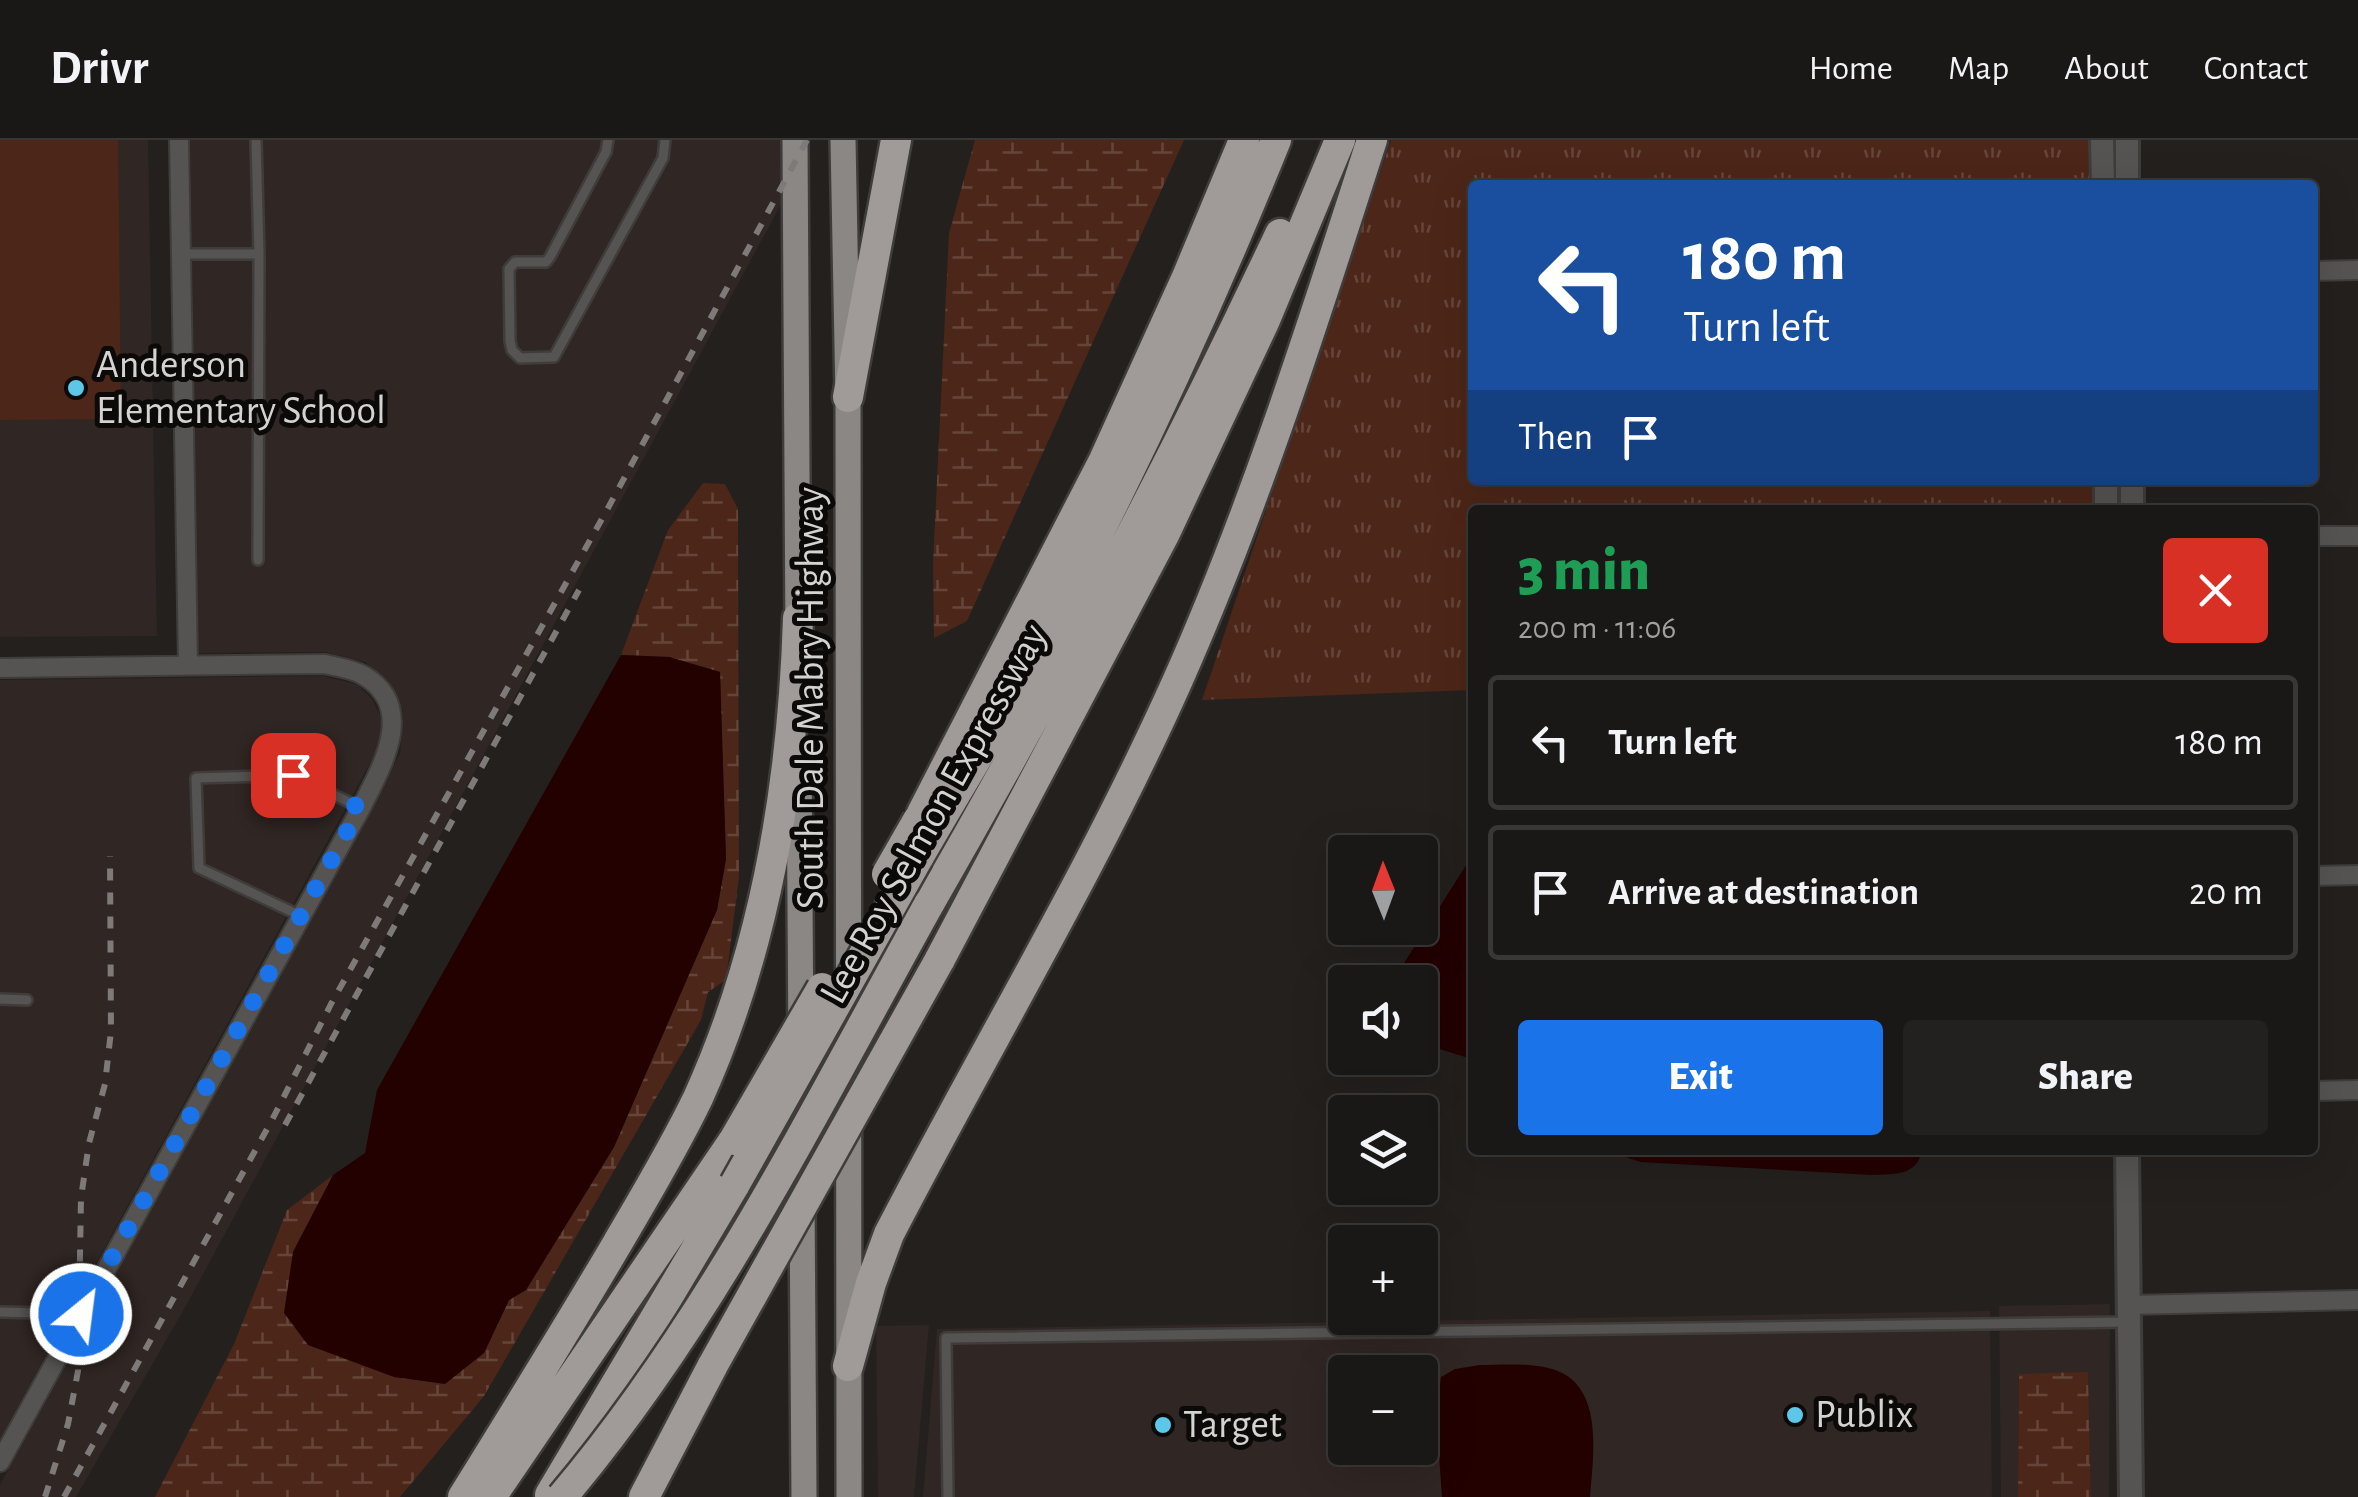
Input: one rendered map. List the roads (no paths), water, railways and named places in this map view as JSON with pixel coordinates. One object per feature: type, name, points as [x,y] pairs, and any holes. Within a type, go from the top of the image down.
[{"type":"highway","points":[[848,397],[896,140]]},
{"type":"highway","name":"Lee Roy Selmon Expressway","points":[[491,1497],[734,1140],[918,820],[1104,460],[1244,140]]},
{"type":"highway","points":[[549,1497],[735,1184],[1038,652],[1200,320],[1276,140]]},
{"type":"highway","name":"Lee Roy Selmon Expressway","points":[[562,1497],[660,1371],[711,1294],[1059,675],[1196,410],[1323,140]]},
{"type":"highway","points":[[644,1497],[713,1365],[940,961],[1164,535],[1265,320],[1340,140]]},
{"type":"highway","points":[[848,1366],[889,1234],[1067,909],[1178,678],[1238,535],[1290,391],[1372,140]]},
{"type":"highway","points":[[463,1497],[684,1127],[735,1000],[777,836],[792,727],[798,618]]},
{"type":"highway","points":[[583,1497],[735,1184]]},
{"type":"main road","name":"South Dale Mabry Highway","points":[[796,140],[804,1497]]},
{"type":"main road","name":"South Dale Mabry Highway","points":[[843,140],[848,397],[849,1497]]},
{"type":"street","points":[[179,140],[188,665]]},
{"type":"street","points":[[2102,140],[2103,180]]},
{"type":"street","points":[[2127,140],[2127,180]]},
{"type":"street","points":[[2318,270],[2358,270]]},
{"type":"street","points":[[2318,536],[2358,536]]},
{"type":"street","points":[[0,668],[325,664],[363,674],[381,691],[393,717],[389,751],[360,808],[0,1462]]},
{"type":"street","points":[[2318,876],[2358,875]]},
{"type":"street","points":[[2318,1091],[2358,1090]]},
{"type":"street","points":[[2128,1155],[2131,1497]]},
{"type":"street","points":[[2129,1314],[2358,1300]]},
{"type":"lane","points":[[256,140],[258,560]]},
{"type":"lane","points":[[608,140],[606,152],[550,257],[546,262],[514,262],[509,269],[510,341],[520,358],[554,357],[663,158],[665,140]]},
{"type":"lane","points":[[181,254],[259,254]]},
{"type":"lane","points":[[301,916],[199,868],[196,778],[293,775],[360,808]]},
{"type":"lane","points":[[0,999],[27,1000]]},
{"type":"lane","points":[[0,1312],[81,1314]]},
{"type":"lane","points":[[948,1497],[946,1338],[2129,1314]]},
{"type":"railway","points":[[64,1497],[807,140]]},
{"type":"railway","points":[[285,1125],[579,590]]},
{"type":"railway","points":[[45,1497],[68,1424],[78,1371],[81,1198],[89,1143],[105,1084],[111,1031],[110,856]]},
{"type":"place","name":"Anderson Elementary School","points":[[76,388]]},
{"type":"place","name":"Publix","points":[[1795,1415]]},
{"type":"place","name":"Target","points":[[1163,1425]]}]
